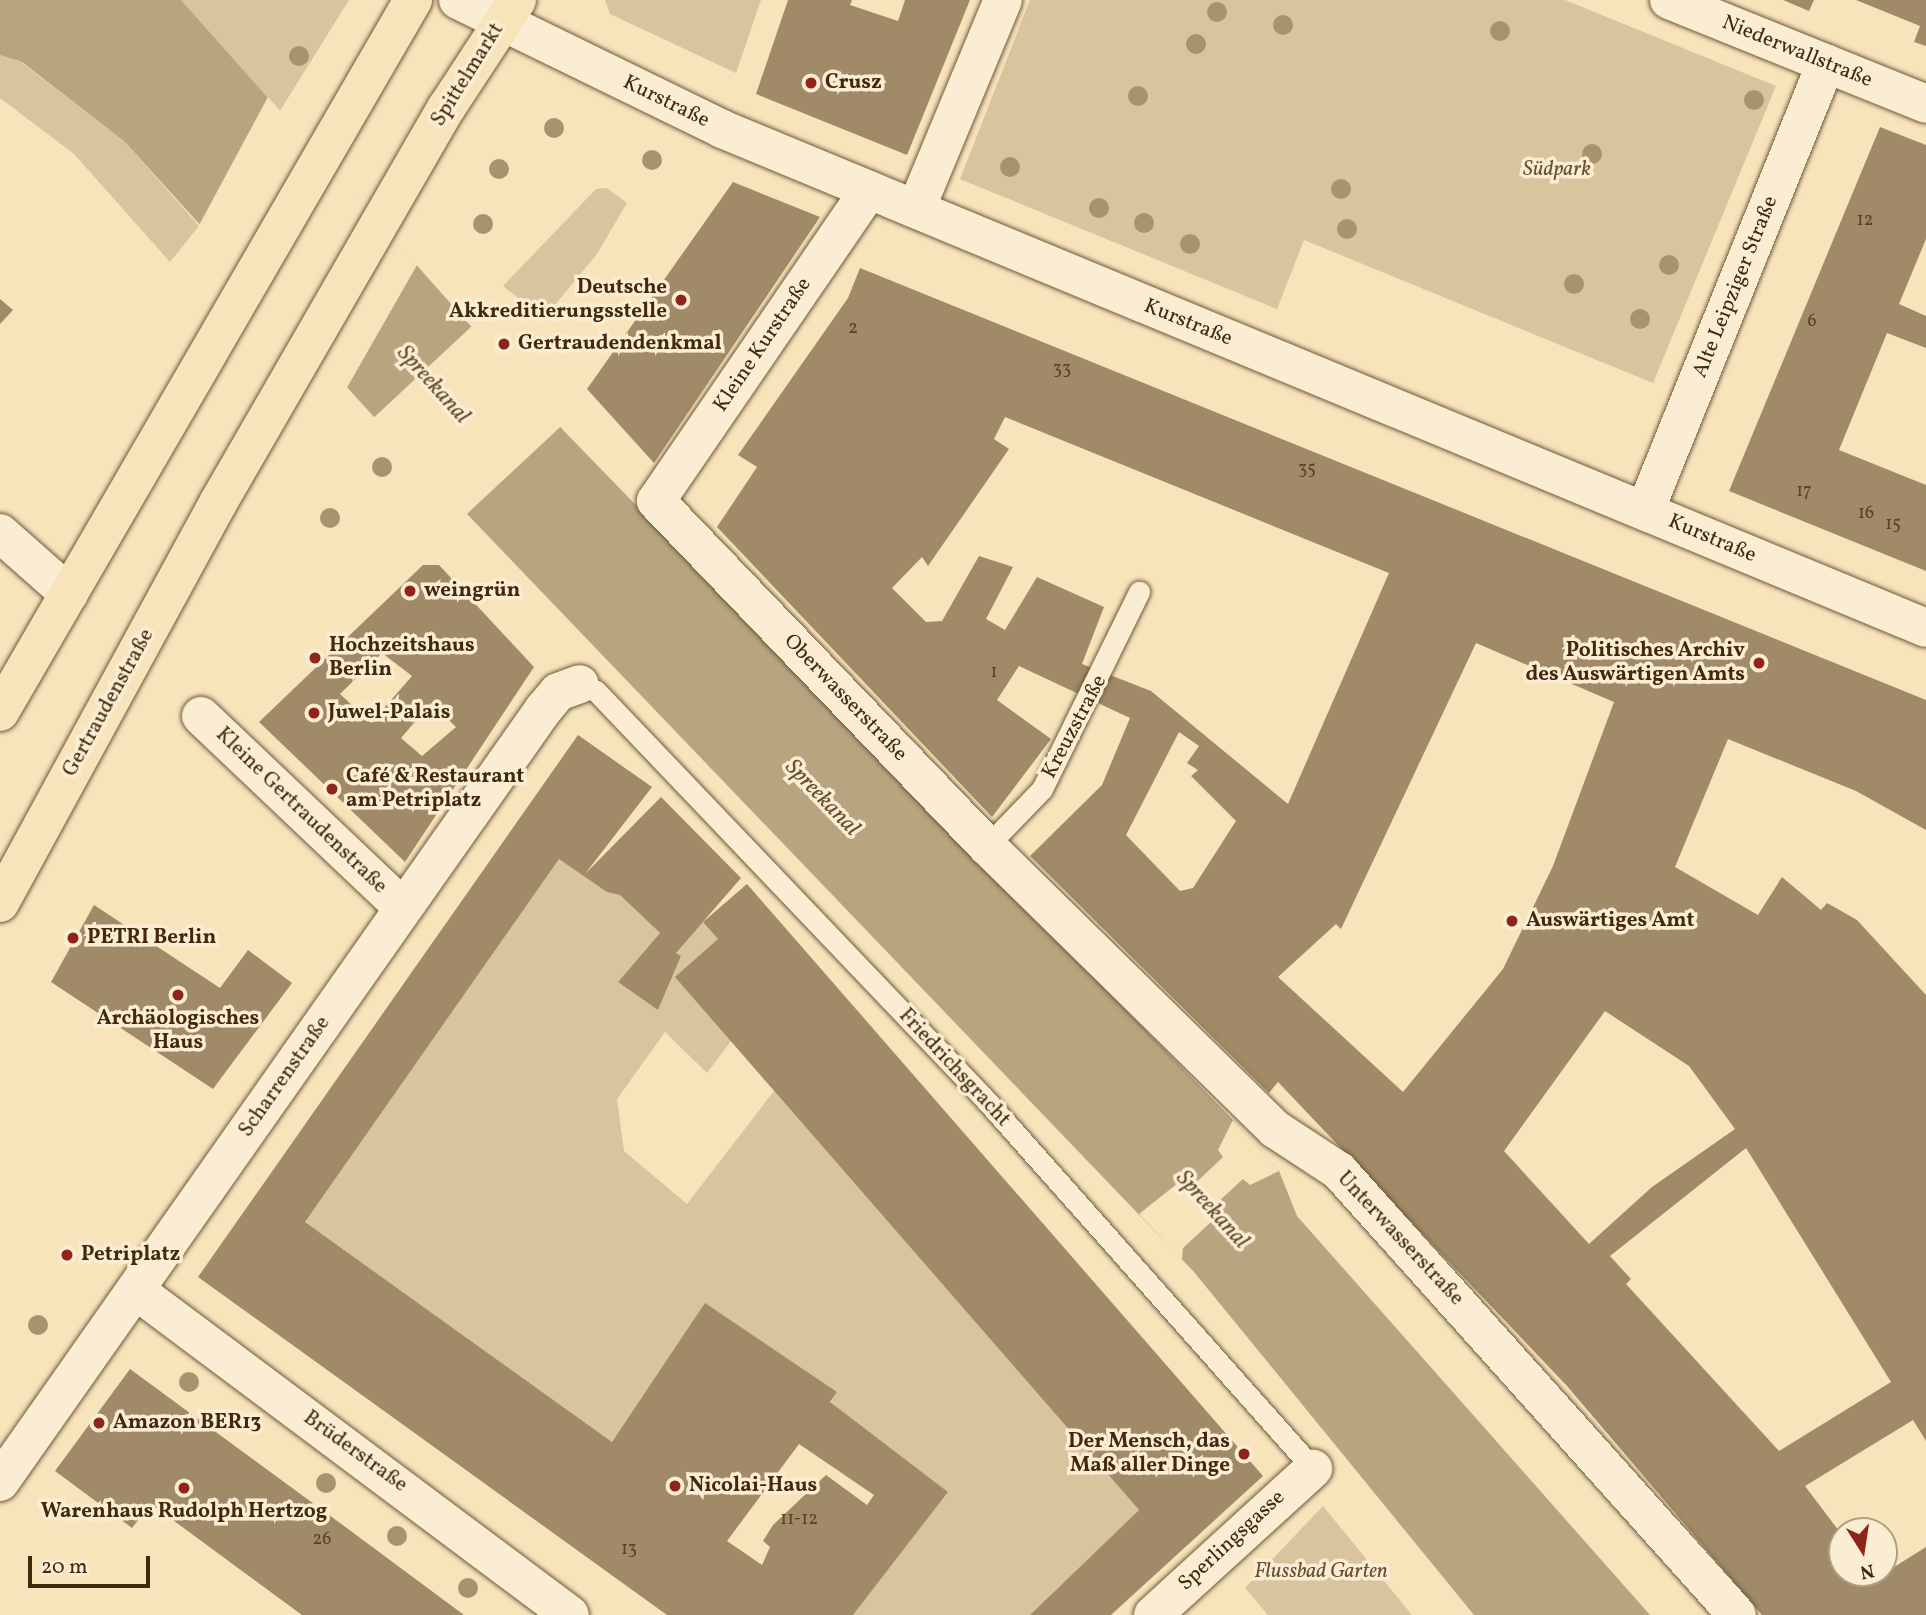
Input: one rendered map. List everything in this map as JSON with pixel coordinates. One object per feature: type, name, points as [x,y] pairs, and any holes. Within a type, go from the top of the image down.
[{"type":"main road","points":[[0,712],[413,0]]},
{"type":"main road","name":"Spittelmarkt","points":[[218,503],[422,150],[509,11]]},
{"type":"main road","name":"Gertraudenstraße","points":[[0,903],[218,503]]},
{"type":"street","name":"Kurstraße","points":[[458,0],[509,11],[722,129],[1926,628]]},
{"type":"street","points":[[916,209],[1003,0]]},
{"type":"street","name":"Niederwallstraße","points":[[1669,0],[1926,104]]},
{"type":"street","name":"Alte Leipziger Straße","points":[[1645,511],[1826,63]]},
{"type":"street","name":"Kleine Kurstraße","points":[[656,500],[869,190]]},
{"type":"street","name":"Oberwasserstraße","points":[[656,500],[1035,893]]},
{"type":"street","points":[[0,533],[69,594]]},
{"type":"street","name":"Scharrenstraße","points":[[2,1477],[138,1292],[402,907],[543,710],[558,692],[580,684]]},
{"type":"street","name":"Kleine Gertraudenstraße","points":[[201,716],[402,907]]},
{"type":"street","name":"Unterwasserstraße","points":[[1035,893],[1275,1129],[1339,1171],[1737,1615]]},
{"type":"street","name":"Brüderstraße","points":[[138,1292],[570,1615]]},
{"type":"street","name":"Sperlingsgasse","points":[[1153,1615],[1313,1469]]},
{"type":"lane","name":"Kreuzstraße","points":[[987,846],[1042,789],[1139,592]]},
{"type":"lane","name":"Friedrichsgracht","points":[[580,684],[596,691],[984,1098],[1313,1469]]},
{"type":"green space","points":[[181,0],[349,0],[278,114]]},
{"type":"green space","points":[[605,0],[761,0],[736,73],[610,14]]},
{"type":"green space","name":"Südpark","points":[[1030,0],[1565,0],[1776,86],[1653,383],[1304,240],[1277,309],[960,179]]},
{"type":"green space","points":[[0,55],[21,62],[125,142],[199,226],[170,262],[74,154],[0,98]]},
{"type":"green space","points":[[607,188],[627,203],[597,254],[544,318],[503,286],[596,189]]},
{"type":"green space","points":[[559,859],[620,895],[660,933],[618,982],[658,1010],[681,956],[676,953],[696,925],[703,922],[718,939],[731,1041],[707,1073],[665,1032],[617,1099],[624,1151],[687,1204],[774,1091],[1139,1510],[1030,1615],[853,1615],[948,1492],[830,1403],[837,1392],[705,1304],[612,1442],[305,1222]]},
{"type":"green space","name":"Flussbad Garten","points":[[1323,1506],[1412,1615],[1268,1615],[1245,1588]]},
{"type":"water","name":"Spreekanal","points":[[0,0],[181,0],[564,431],[1233,1120],[1279,1171],[1297,1216],[1650,1615],[1474,1615],[1194,1272],[374,417],[125,142],[22,62],[0,55]]},
{"type":"pier","points":[[268,97],[417,265],[345,391],[197,229]]},
{"type":"pier","points":[[472,326],[563,424],[463,517],[372,419]]},
{"type":"pier","points":[[1233,1120],[1279,1171],[1250,1185],[1243,1179],[1206,1213],[1212,1221],[1183,1248],[1182,1260],[1139,1214],[1178,1183],[1186,1192],[1223,1157],[1218,1150]]},
{"type":"building","points":[[788,0],[852,0],[850,5],[898,21],[905,0],[970,0],[907,155],[756,94]]},
{"type":"building","points":[[1783,0],[1814,0],[1809,11]]},
{"type":"building","points":[[1856,0],[1926,0],[1926,46],[1914,42],[1920,26]]},
{"type":"building","points":[[1880,127],[1926,145],[1926,239],[1899,304],[1926,316],[1926,348],[1887,333],[1839,450],[1926,485],[1926,571],[1729,491]]},
{"type":"building","points":[[733,182],[820,217],[654,463],[587,389]]},
{"type":"building","name":"Auswärtiges Amt","points":[[860,268],[1926,700],[1926,830],[1856,791],[1728,739],[1675,867],[1758,915],[1782,877],[1821,910],[1827,903],[1857,920],[1926,995],[1926,1441],[1913,1420],[1805,1486],[1828,1517],[1828,1587],[1898,1587],[1898,1565],[1926,1547],[1926,1615],[1762,1615],[1567,1386],[1278,1082],[1269,1093],[1030,856],[1102,785],[1130,718],[1019,666],[997,700],[1051,739],[992,817],[717,527],[757,467],[738,455],[848,298]],"holes":[[[1005,417],[1389,573],[1288,804],[1151,691],[1082,664],[1104,607],[1037,577],[1005,630],[986,619],[1013,567],[979,556],[942,621],[926,622],[892,588],[922,557],[928,566],[1009,449],[994,439]],[[1476,643],[1614,702],[1553,866],[1503,969],[1403,1092],[1278,977],[1336,924],[1341,929]],[[1179,732],[1199,746],[1187,763],[1198,770],[1191,776],[1236,821],[1193,888],[1180,891],[1126,835]],[[1605,1011],[1689,1066],[1735,1129],[1652,1187],[1589,1244],[1504,1151]],[[1746,1148],[1891,1382],[1779,1451],[1626,1284],[1631,1279],[1610,1256]]]},
{"type":"building","points":[[0,299],[13,310],[0,324]]},
{"type":"building","name":"Juwel-Palais","points":[[423,565],[439,565],[534,667],[405,862],[259,722]],"holes":[[[382,653],[412,676],[371,723],[340,694]],[[431,703],[456,727],[422,756],[401,738]]]},
{"type":"building","points":[[578,735],[652,787],[585,874],[661,797],[741,878],[676,953],[681,956],[658,1010],[618,982],[660,933],[620,895],[607,892],[559,859],[305,1222],[612,1442],[705,1303],[837,1392],[830,1402],[948,1492],[853,1615],[667,1615],[198,1277]],"holes":[[[799,1444],[874,1495],[867,1505],[826,1475],[773,1525],[763,1541],[770,1547],[762,1565],[727,1541]]]},
{"type":"building","points":[[747,884],[1263,1476],[1111,1615],[1030,1615],[1139,1510],[675,977],[718,939],[703,922]]},
{"type":"building","name":"Archäologisches Haus","points":[[94,905],[220,988],[248,950],[292,983],[213,1089],[51,982]]},
{"type":"building","name":"Warenhaus Rudolph Hertzog","points":[[130,1369],[464,1615],[302,1615],[151,1504],[132,1528],[55,1471]]},
{"type":"place","name":"Crusz","points":[[811,83]]},
{"type":"place","name":"Deutsche Akkreditierungsstelle","points":[[681,300]]},
{"type":"place","name":"Gertraudendenkmal","points":[[504,344]]},
{"type":"place","name":"weingrün","points":[[410,591]]},
{"type":"place","name":"Hochzeitshaus Berlin","points":[[315,658]]},
{"type":"place","name":"Politisches Archiv des Auswärtigen Amts","points":[[1759,663]]},
{"type":"place","name":"Juwel-Palais","points":[[314,713]]},
{"type":"place","name":"Café & Restaurant am Petriplatz","points":[[332,789]]},
{"type":"place","name":"Auswärtiges Amt","points":[[1512,921]]},
{"type":"place","name":"PETRI Berlin","points":[[73,938]]},
{"type":"place","name":"Archäologisches Haus","points":[[178,995]]},
{"type":"place","name":"Petriplatz","points":[[67,1255]]},
{"type":"place","name":"Amazon BER13","points":[[99,1423]]},
{"type":"place","name":"Der Mensch, das Maß aller Dinge","points":[[1244,1454]]},
{"type":"place","name":"Nicolai-Haus","points":[[675,1486]]},
{"type":"place","name":"Warenhaus Rudolph Hertzog","points":[[184,1488]]}]
